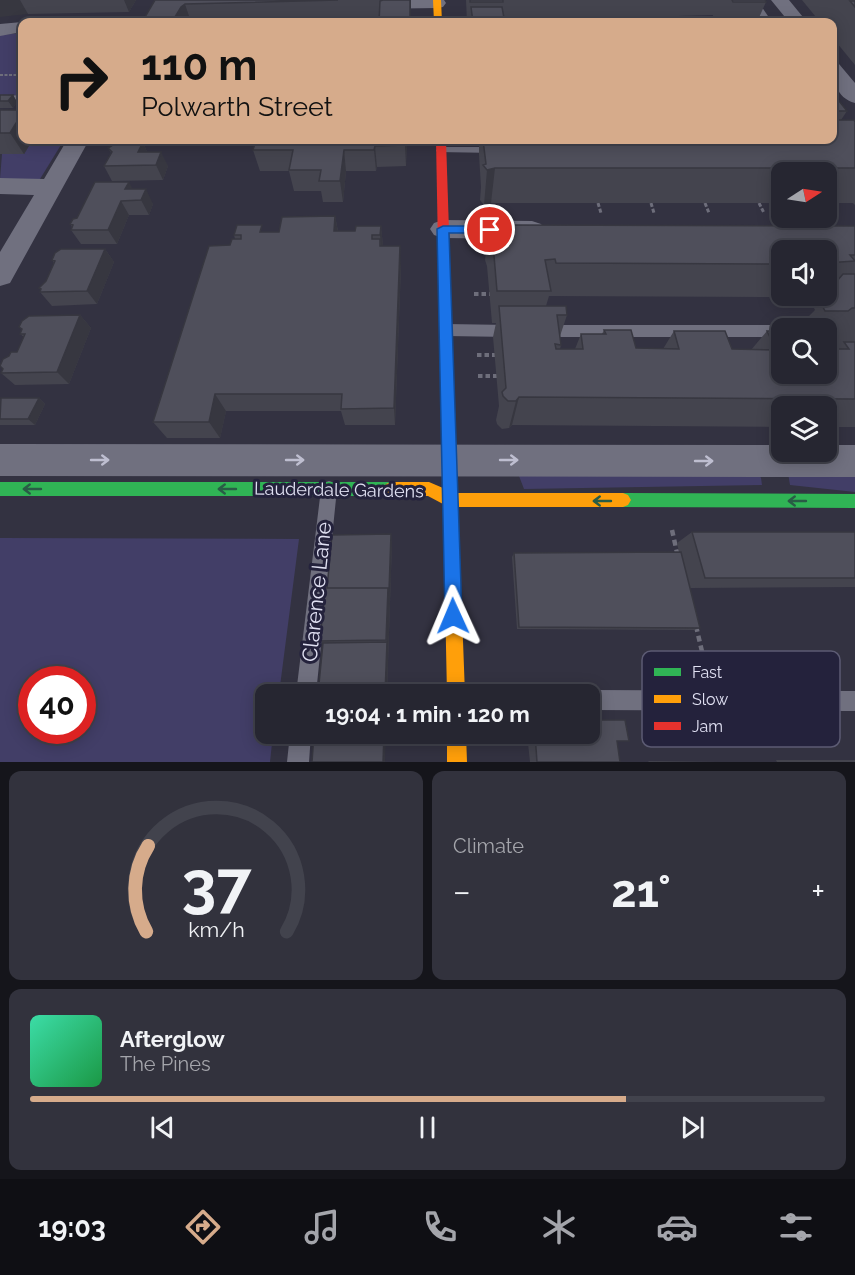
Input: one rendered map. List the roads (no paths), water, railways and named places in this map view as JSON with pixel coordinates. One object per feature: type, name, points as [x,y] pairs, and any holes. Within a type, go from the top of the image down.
[{"type":"street","points":[[748,0],[760,18]]},
{"type":"street","points":[[780,0],[795,18]]},
{"type":"street","points":[[356,4],[437,1],[438,18]]},
{"type":"street","points":[[0,30],[18,28]]},
{"type":"street","points":[[837,75],[848,90]]},
{"type":"street","points":[[0,276],[76,144]]},
{"type":"street","points":[[441,145],[456,684]]},
{"type":"street","points":[[0,186],[50,187]]},
{"type":"street","points":[[443,229],[561,230]]},
{"type":"street","name":"Lauderdale Gardens","points":[[0,460],[855,461]]},
{"type":"street","name":"Lauderdale Gardens","points":[[0,489],[429,489],[451,500],[855,501]]},
{"type":"street","points":[[457,744],[457,762]]},
{"type":"lane","points":[[0,99],[18,98]]},
{"type":"lane","points":[[441,145],[512,150]]},
{"type":"lane","points":[[446,330],[771,331]]},
{"type":"lane","points":[[837,331],[855,332]]},
{"type":"lane","name":"Clarence Lane","points":[[307,684],[329,489]]},
{"type":"lane","points":[[600,700],[642,700]]},
{"type":"lane","points":[[298,762],[300,744]]}]
